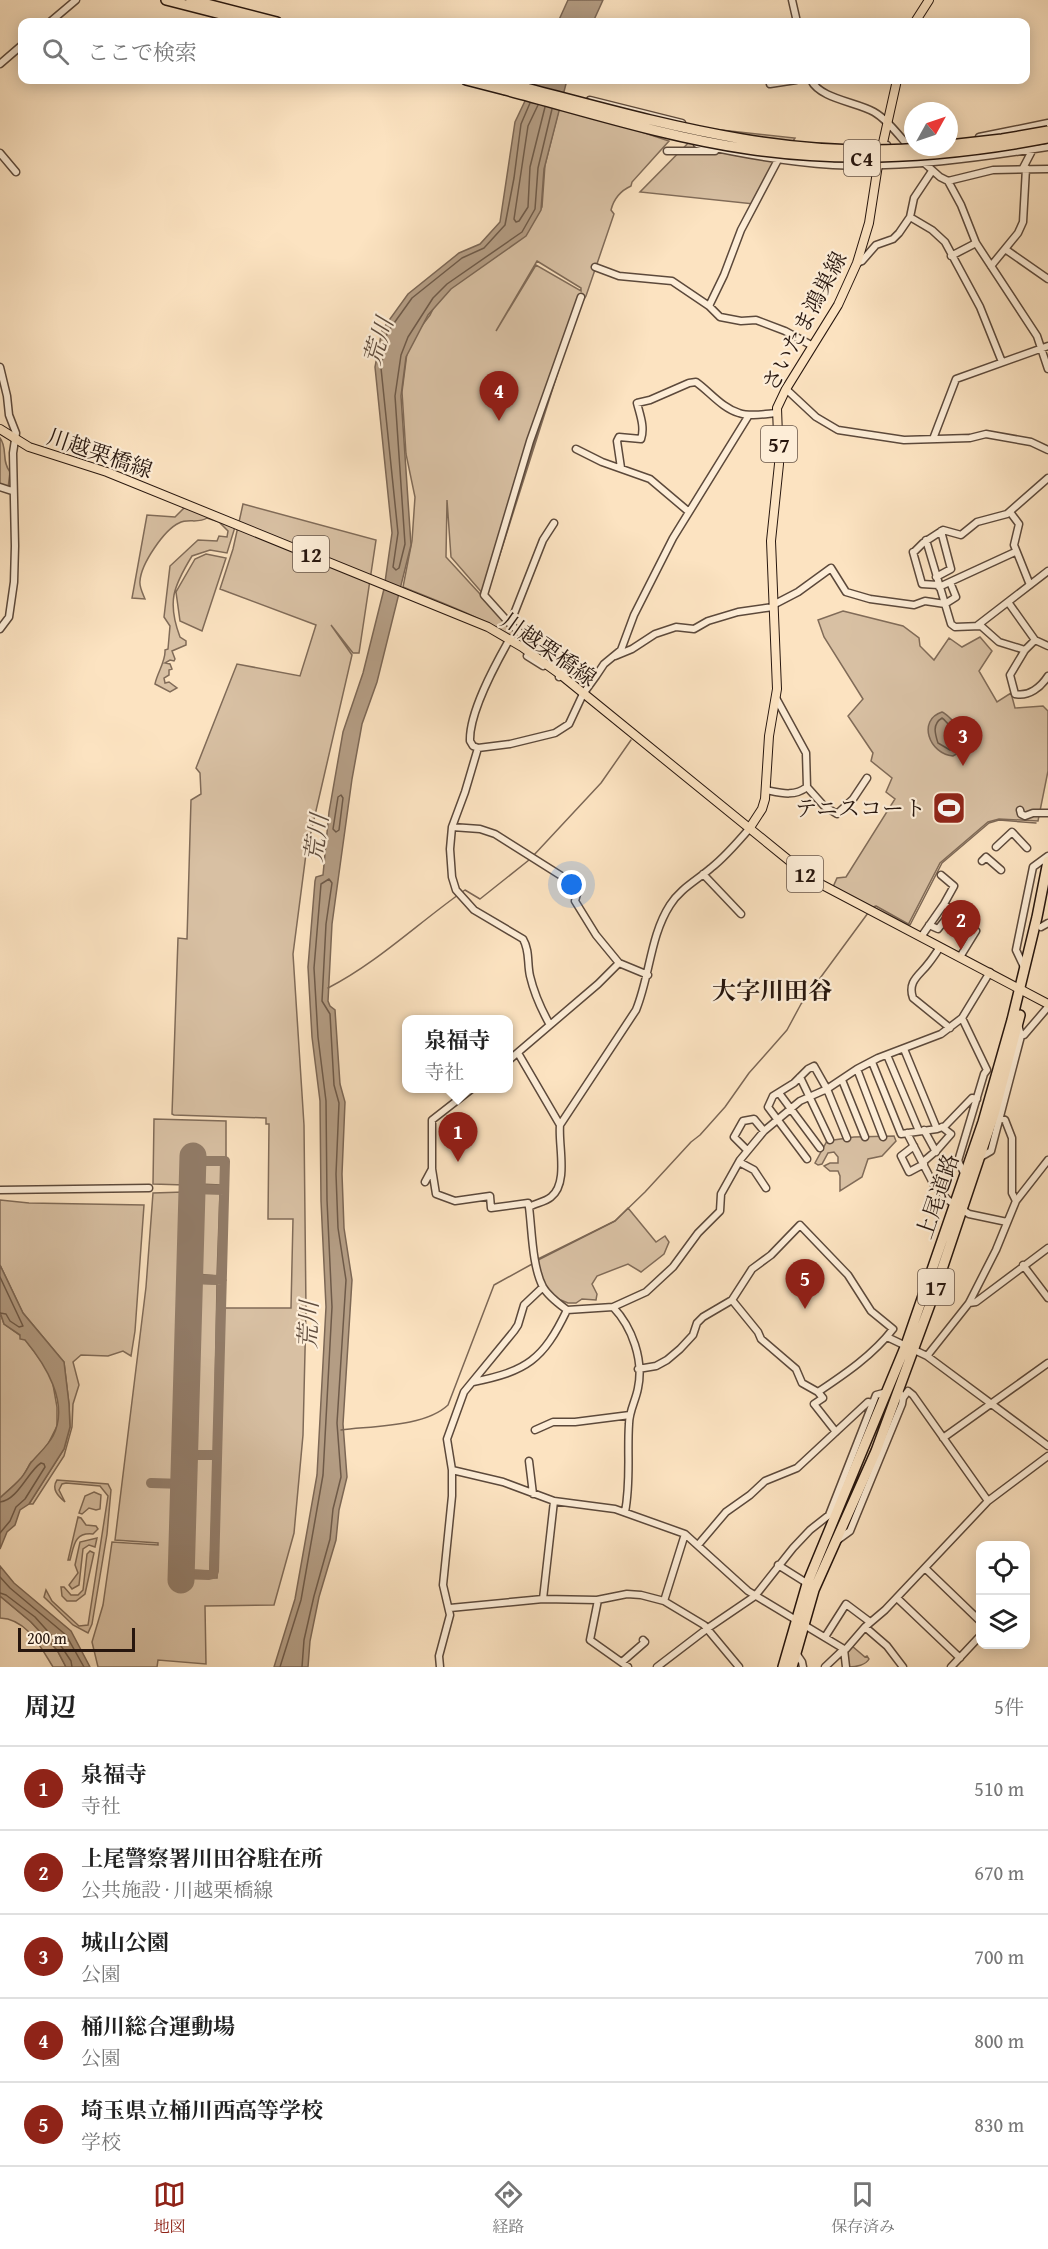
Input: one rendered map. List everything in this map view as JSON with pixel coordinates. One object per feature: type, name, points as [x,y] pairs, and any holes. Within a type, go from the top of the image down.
[{"type":"highway","points":[[166,0],[236,18]]},
{"type":"highway","points":[[191,0],[261,18]]},
{"type":"highway","name":"C4","points":[[481,84],[676,135],[749,149],[810,156],[872,158],[930,155],[1048,140]]},
{"type":"highway","name":"C4","points":[[508,84],[678,127],[750,142],[841,150],[904,148]]},
{"type":"highway","points":[[958,142],[1002,139],[1047,126]]},
{"type":"highway","name":"上尾道路","points":[[783,1667],[829,1529],[887,1392],[910,1346],[958,1208],[979,1158],[1002,1088],[1018,1024],[1024,968],[1038,917],[1048,861]]},
{"type":"highway","name":"上尾道路","points":[[958,1208],[965,1174],[1045,925],[1048,896]]},
{"type":"highway","name":"上尾道路","points":[[792,1667],[800,1621],[901,1395],[910,1346]]},
{"type":"main road","points":[[918,18],[929,0]]},
{"type":"main road","name":"さいたま鴻巣線","points":[[749,829],[762,809],[766,790],[769,736],[776,698],[771,541],[779,464],[777,414],[779,402],[811,345],[838,305],[857,263],[869,223],[878,165],[896,84]]},
{"type":"main road","name":"川越栗橋線","points":[[0,429],[39,451],[122,478],[462,615],[498,633],[561,675],[813,880],[1023,989],[1048,1005]]},
{"type":"main road","name":"川越栗橋線","points":[[1023,989],[1048,999]]},
{"type":"street","points":[[55,18],[76,0]]},
{"type":"street","points":[[792,0],[796,18]]},
{"type":"street","points":[[0,64],[18,48]]},
{"type":"street","points":[[814,84],[818,89],[872,111],[904,140]]},
{"type":"street","points":[[904,145],[847,146],[788,142],[702,128],[590,100],[585,116],[718,149],[833,165],[923,162],[1048,147]]},
{"type":"street","points":[[642,131],[645,113]]},
{"type":"street","points":[[992,266],[1023,222],[1025,168],[1032,150],[1047,126]]},
{"type":"street","points":[[709,306],[741,230],[788,142]]},
{"type":"street","points":[[667,151],[713,151],[718,149]]},
{"type":"street","points":[[0,153],[16,172]]},
{"type":"street","points":[[918,156],[932,171],[948,181],[961,205],[976,243],[1045,347],[1048,369]]},
{"type":"street","points":[[948,181],[993,170],[1048,169]]},
{"type":"street","points":[[857,263],[862,261],[876,245],[892,239],[899,233],[910,217],[914,198],[932,171]]},
{"type":"street","points":[[910,217],[932,230],[945,242],[980,307],[1002,362]]},
{"type":"street","points":[[951,256],[976,243]]},
{"type":"street","points":[[1005,249],[1048,279]]},
{"type":"street","points":[[595,267],[619,276],[672,281],[709,306],[720,317],[741,321],[756,320],[785,331],[811,345]]},
{"type":"street","points":[[527,656],[559,677],[564,672],[512,627],[484,595],[530,441],[581,297]]},
{"type":"street","points":[[933,439],[956,379],[1045,347]]},
{"type":"street","points":[[0,367],[8,396],[9,415],[16,433],[12,491],[14,582],[9,617],[0,629]]},
{"type":"street","points":[[621,468],[617,441],[619,437],[641,439],[643,436],[637,403],[650,400],[689,383],[696,382],[737,413],[777,414]]},
{"type":"street","points":[[786,389],[816,417],[838,430],[904,440],[970,438],[986,434],[1031,442],[1048,450]]},
{"type":"street","points":[[554,523],[543,540],[509,639],[485,685],[472,725],[470,741],[472,746],[478,748],[510,744],[555,733],[569,724],[583,694],[604,664],[614,656],[626,640],[634,615],[657,568],[749,415]]},
{"type":"street","points":[[576,449],[650,479],[689,512]]},
{"type":"street","points":[[1015,552],[939,586],[922,584],[913,552],[926,540],[941,531],[947,530],[961,535],[977,522],[1003,517],[1046,481],[1048,489]]},
{"type":"street","points":[[0,487],[12,491]]},
{"type":"street","points":[[1010,512],[1019,524],[1014,543],[1015,552],[1030,585]]},
{"type":"street","points":[[936,577],[951,569],[941,531]]},
{"type":"street","points":[[926,540],[951,624],[955,627],[978,625],[999,642],[1025,650]]},
{"type":"street","points":[[614,656],[632,649],[656,634],[676,627],[694,629],[708,621],[738,612],[773,606],[798,592],[831,568],[846,592],[870,599],[914,605],[925,601],[945,604],[956,597],[950,582]]},
{"type":"street","points":[[978,625],[1048,572]]},
{"type":"street","points":[[1008,602],[1035,640],[1048,646]]},
{"type":"street","points":[[1035,640],[1025,650],[1010,675],[1014,694],[1030,692],[1042,685],[1048,676]]},
{"type":"street","points":[[776,698],[806,753],[807,787],[824,806],[837,814],[853,799],[867,778]]},
{"type":"street","points":[[478,748],[452,826],[450,858],[456,890],[474,910],[524,939],[527,946],[529,974],[550,1025]]},
{"type":"street","points":[[766,790],[793,794],[807,787]]},
{"type":"street","points":[[1020,810],[1025,816],[1033,813],[1048,813]]},
{"type":"street","points":[[452,826],[480,829],[495,834],[579,887],[575,901],[591,928],[619,963],[648,975]]},
{"type":"street","points":[[529,1207],[552,1196],[558,1187],[563,1159],[559,1138],[560,1125],[636,1010],[648,975],[657,935],[666,912],[678,894],[703,874],[749,829]]},
{"type":"street","points":[[996,847],[1011,832],[1027,848]]},
{"type":"street","points":[[1024,968],[1016,950],[1033,867],[1048,856]]},
{"type":"street","points":[[982,861],[986,857],[1000,870]]},
{"type":"street","points":[[703,874],[741,914]]},
{"type":"street","points":[[921,937],[954,886],[941,875]]},
{"type":"street","points":[[944,904],[976,931],[960,957]]},
{"type":"street","points":[[928,925],[938,929],[952,911]]},
{"type":"street","points":[[940,947],[927,966],[915,978],[911,993],[913,998],[950,1028]]},
{"type":"street","points":[[513,1057],[619,963]]},
{"type":"street","points":[[468,1093],[432,1120],[432,1169],[436,1194],[455,1201],[490,1196],[491,1208],[528,1203],[534,1249],[543,1287],[567,1310],[613,1307],[646,1292],[673,1267],[698,1233],[720,1211],[721,1194],[747,1150],[777,1119],[810,1095],[827,1089],[857,1069],[941,1034],[950,1028],[962,1018],[990,972]]},
{"type":"street","points":[[1021,1036],[1048,1005]]},
{"type":"street","points":[[962,1018],[987,1070]]},
{"type":"street","points":[[979,1158],[991,1151],[1021,1036],[1018,1024]]},
{"type":"street","points":[[904,1049],[939,1128],[951,1134],[936,1152],[909,1172],[901,1155],[914,1146]]},
{"type":"street","points":[[518,1053],[560,1125]]},
{"type":"street","points":[[887,1055],[922,1131],[936,1152]]},
{"type":"street","points":[[965,1174],[958,1161],[984,1074],[1001,1060]]},
{"type":"street","points":[[872,1062],[901,1134],[939,1128],[972,1098],[977,1099]]},
{"type":"street","points":[[807,1159],[768,1107],[773,1096],[808,1069],[814,1066],[827,1089],[847,1138]]},
{"type":"street","points":[[857,1069],[883,1137]]},
{"type":"street","points":[[800,1077],[830,1140]]},
{"type":"street","points":[[842,1080],[865,1137]]},
{"type":"street","points":[[779,1093],[820,1148]]},
{"type":"street","points":[[1000,1118],[1005,1120],[1012,1138],[1012,1193],[1016,1201]]},
{"type":"street","points":[[747,1150],[734,1137],[743,1121],[754,1119],[764,1131]]},
{"type":"street","points":[[906,1133],[934,1185],[958,1208],[1007,1222]]},
{"type":"street","points":[[927,1356],[969,1303],[1016,1201],[1048,1160]]},
{"type":"street","points":[[739,1162],[754,1170],[766,1188]]},
{"type":"street","points":[[425,1182],[432,1169]]},
{"type":"street","points":[[0,1190],[150,1188]]},
{"type":"street","points":[[638,1370],[656,1366],[667,1360],[693,1335],[697,1323],[732,1300],[752,1269],[771,1255],[800,1225],[848,1275],[871,1311],[893,1328],[887,1337],[850,1370],[818,1392]]},
{"type":"street","points":[[969,1303],[976,1302],[1048,1248]]},
{"type":"street","points":[[1023,1265],[1048,1298]]},
{"type":"street","points":[[440,1667],[439,1656],[450,1608],[443,1585],[452,1496],[452,1470],[447,1439],[464,1392],[514,1331],[524,1305],[543,1287]]},
{"type":"street","points":[[732,1300],[761,1339],[796,1369],[802,1383],[818,1392],[823,1398],[814,1404],[836,1432]]},
{"type":"street","points":[[613,1307],[624,1319],[631,1334],[639,1387],[630,1415],[630,1489],[625,1512]]},
{"type":"street","points":[[472,1382],[531,1363],[555,1336],[567,1310]]},
{"type":"street","points":[[887,1337],[927,1356],[1048,1446]]},
{"type":"street","points":[[943,1438],[1048,1364]]},
{"type":"street","points":[[901,1395],[908,1391],[913,1395],[988,1501]]},
{"type":"street","points":[[657,1667],[755,1596],[778,1565],[810,1530],[826,1519],[876,1395],[887,1392]]},
{"type":"street","points":[[698,1545],[726,1512],[765,1481],[797,1468],[868,1402],[873,1403]]},
{"type":"street","points":[[535,1430],[553,1422],[575,1422],[630,1415]]},
{"type":"street","points":[[825,1667],[926,1569],[988,1501],[1048,1456]]},
{"type":"street","points":[[530,1461],[533,1494]]},
{"type":"street","points":[[452,1470],[503,1482],[554,1500],[625,1512],[685,1534],[755,1596],[844,1649],[846,1667]]},
{"type":"street","points":[[543,1599],[554,1500]]},
{"type":"street","points":[[829,1529],[837,1538]]},
{"type":"street","points":[[664,1601],[685,1534]]},
{"type":"street","points":[[778,1565],[805,1582]]},
{"type":"street","points":[[926,1569],[976,1616]]},
{"type":"street","points":[[450,1608],[543,1599],[598,1600],[635,1594],[664,1601],[708,1628],[739,1667]]},
{"type":"street","points":[[897,1598],[960,1658]]},
{"type":"street","points":[[598,1600],[590,1640],[625,1664],[645,1642],[643,1640]]},
{"type":"street","points":[[825,1636],[846,1604],[887,1646],[903,1667]]},
{"type":"street","points":[[951,1667],[976,1641]]},
{"type":"street","points":[[796,1653],[803,1667]]},
{"type":"shaded area","points":[[560,105],[669,141],[632,182],[631,186],[618,195],[612,206],[611,210],[614,214],[586,296],[579,307],[573,325],[486,598],[566,340],[484,595],[451,557],[447,500],[446,557],[527,645],[482,620],[403,587],[412,541],[415,497],[406,454],[402,392],[407,353],[414,336],[430,315],[438,299],[452,285],[527,232],[542,207],[545,165]],"holes":[[[537,261],[581,288],[581,291],[536,265],[496,331]]]},
{"type":"shaded area","points":[[703,128],[795,138],[754,204],[640,192]]},
{"type":"shaded area","points":[[0,438],[10,472],[8,488],[0,484]]},
{"type":"shaded area","points":[[243,504],[376,540],[359,653],[353,653],[331,625],[352,655],[306,854],[293,954],[304,1125],[306,1310],[303,1435],[294,1533],[274,1605],[205,1606],[206,1664],[158,1660],[157,1667],[98,1667],[92,1642],[103,1605],[112,1542],[158,1545],[158,1543],[115,1540],[146,1287],[153,1193],[184,1192],[175,1581],[187,1582],[187,1577],[217,1578],[224,1308],[291,1308],[293,1219],[268,1219],[269,1124],[266,1124],[266,1118],[172,1114],[178,938],[187,939],[191,800],[201,794],[200,773],[196,768],[237,664],[300,676],[316,625],[220,589],[233,549]]},
{"type":"shaded area","points":[[185,507],[235,527],[227,553],[210,550],[192,556],[176,586],[174,614],[180,637],[186,641],[186,645],[172,651],[174,661],[170,660],[165,663],[170,664],[172,669],[164,678],[165,683],[169,682],[177,688],[170,692],[155,684],[165,650],[168,649],[170,626],[164,617],[170,566],[198,540],[217,541],[219,536],[227,537],[228,531],[219,522],[207,518],[200,521],[182,522],[173,527],[160,540],[144,566],[140,583],[145,599],[132,598],[147,515],[175,517]]},
{"type":"shaded area","points":[[206,554],[226,558],[202,631],[180,621],[176,592],[195,559]]},
{"type":"shaded area","points":[[843,611],[903,626],[919,638],[920,646],[934,660],[949,638],[962,647],[980,637],[992,651],[979,671],[997,702],[1011,693],[1015,708],[1043,706],[1048,711],[1048,771],[1038,821],[999,819],[988,822],[940,863],[908,925],[833,887],[837,878],[846,877],[895,799],[886,792],[892,778],[871,761],[873,753],[848,716],[863,699],[824,637],[818,620]]},
{"type":"shaded area","points":[[154,1119],[226,1121],[226,1159],[200,1158],[199,1154],[184,1154],[185,1185],[153,1184]]},
{"type":"shaded area","points":[[894,1136],[896,1141],[882,1156],[868,1159],[862,1177],[840,1191],[838,1171],[830,1171],[824,1166],[838,1163],[838,1157],[834,1152],[828,1153],[822,1164],[815,1163],[827,1141],[854,1137]]},
{"type":"shaded area","points":[[200,1164],[221,1164],[221,1185],[200,1184]]},
{"type":"shaded area","points":[[200,1192],[220,1193],[217,1276],[197,1274]]},
{"type":"shaded area","points":[[0,1200],[29,1203],[144,1205],[135,1331],[131,1356],[123,1351],[108,1356],[81,1355],[73,1362],[79,1385],[73,1404],[72,1427],[64,1456],[33,1504],[29,1504],[64,1449],[70,1427],[69,1404],[64,1362],[23,1313],[0,1265]]},
{"type":"shaded area","points":[[628,1208],[656,1242],[665,1236],[669,1242],[664,1254],[641,1272],[628,1264],[597,1276],[592,1284],[597,1294],[596,1300],[582,1299],[576,1303],[568,1303],[551,1296],[543,1287],[536,1260],[615,1221]]},
{"type":"shaded area","points":[[196,1283],[217,1284],[214,1451],[192,1451]]},
{"type":"shaded area","points":[[0,1312],[4,1324],[25,1339],[52,1379],[57,1407],[57,1426],[48,1444],[31,1462],[22,1478],[0,1498]]},
{"type":"shaded area","points":[[191,1458],[214,1458],[210,1571],[188,1570]]},
{"type":"shaded area","points":[[57,1480],[108,1484],[111,1490],[107,1534],[92,1624],[88,1633],[73,1625],[44,1597],[46,1590],[52,1601],[79,1626],[88,1625],[108,1496],[100,1486],[66,1483],[62,1484],[59,1490],[65,1502],[55,1489]]},
{"type":"shaded area","points":[[94,1492],[101,1495],[100,1509],[89,1508],[82,1514],[79,1513],[85,1496]]},
{"type":"shaded area","points":[[78,1517],[86,1525],[96,1526],[98,1529],[93,1534],[82,1535],[78,1538],[70,1560],[68,1560]]},
{"type":"shaded area","points":[[97,1538],[95,1547],[89,1545],[83,1549],[79,1585],[72,1589],[69,1585],[78,1573],[75,1565],[80,1542]]},
{"type":"shaded area","points":[[90,1551],[94,1553],[85,1594],[76,1601],[67,1601],[62,1596],[61,1587],[64,1587],[71,1595],[78,1595],[83,1590],[87,1554]]},
{"type":"shaded area","points":[[0,1596],[31,1622],[57,1650],[66,1667],[53,1667],[38,1643],[25,1628],[18,1623],[0,1618]]},
{"type":"shaded area","points":[[852,1646],[865,1657],[867,1656],[869,1659],[866,1663],[849,1667],[846,1653]]},
{"type":"water","points":[[568,0],[603,0],[595,18],[560,18]]},
{"type":"water","points":[[533,84],[566,84],[544,169],[541,210],[526,236],[451,289],[428,315],[406,357],[401,396],[411,545],[377,682],[362,724],[332,924],[328,1001],[335,1010],[340,1084],[345,1102],[342,1174],[344,1228],[352,1280],[343,1424],[347,1477],[339,1510],[336,1540],[319,1597],[310,1641],[308,1667],[274,1667],[295,1599],[317,1475],[326,1307],[321,1201],[320,1101],[312,1037],[308,967],[315,881],[316,877],[323,875],[329,812],[343,732],[363,673],[384,589],[392,533],[375,367],[382,330],[408,294],[459,253],[480,244],[500,222],[515,122]]},
{"type":"water","points":[[942,712],[959,727],[973,745],[953,756],[938,749],[929,736],[930,722],[934,716]]},
{"type":"water","points":[[0,1265],[23,1313],[64,1362],[70,1427],[64,1449],[29,1504],[20,1510],[15,1525],[7,1532],[0,1549],[0,1498],[15,1484],[51,1440],[59,1410],[53,1385],[40,1360],[25,1340],[20,1339],[20,1335],[4,1324],[0,1312]]},
{"type":"water","points":[[0,1566],[14,1583],[71,1631],[90,1667],[66,1667],[57,1650],[31,1622],[0,1596]]},
{"type":"waterway","points":[[533,856],[601,783],[631,740]]},
{"type":"waterway","points":[[873,907],[876,906],[910,925],[942,863],[989,823],[999,820],[1036,823]]},
{"type":"waterway","points":[[462,892],[465,890],[480,899],[529,860]]},
{"type":"waterway","points":[[328,988],[362,968],[458,895]]},
{"type":"waterway","points":[[538,1260],[615,1221],[700,1135],[725,1107],[749,1073],[787,1030],[801,1004],[868,913]]},
{"type":"waterway","points":[[341,1430],[412,1422],[426,1418],[448,1405],[494,1285],[534,1263]]},
{"type":"taxiway","points":[[181,1574],[209,1575],[214,1571],[225,1161],[192,1161]]},
{"type":"taxiway","points":[[192,1189],[224,1190]]},
{"type":"taxiway","points":[[189,1279],[222,1280]]},
{"type":"taxiway","points":[[184,1455],[217,1455]]},
{"type":"taxiway","points":[[151,1483],[184,1484]]},
{"type":"runway","points":[[181,1580],[193,1156]]},
{"type":"place","name":"桶川総合運動場","points":[[499,421]]},
{"type":"place","name":"城山公園","points":[[963,766]]},
{"type":"place","name":"テニスコート","points":[[949,808]]},
{"type":"place","name":"上尾警察署川田谷駐在所","points":[[961,950]]},
{"type":"place","name":"泉福寺","points":[[458,1162]]},
{"type":"place","name":"埼玉県立桶川西高等学校","points":[[805,1309]]},
{"type":"district","name":"大字川田谷","points":[[772,990]]},
{"type":"water label","name":"荒川","points":[[378,341]]},
{"type":"water label","name":"荒川","points":[[316,838]]},
{"type":"water label","name":"荒川","points":[[308,1325]]}]
